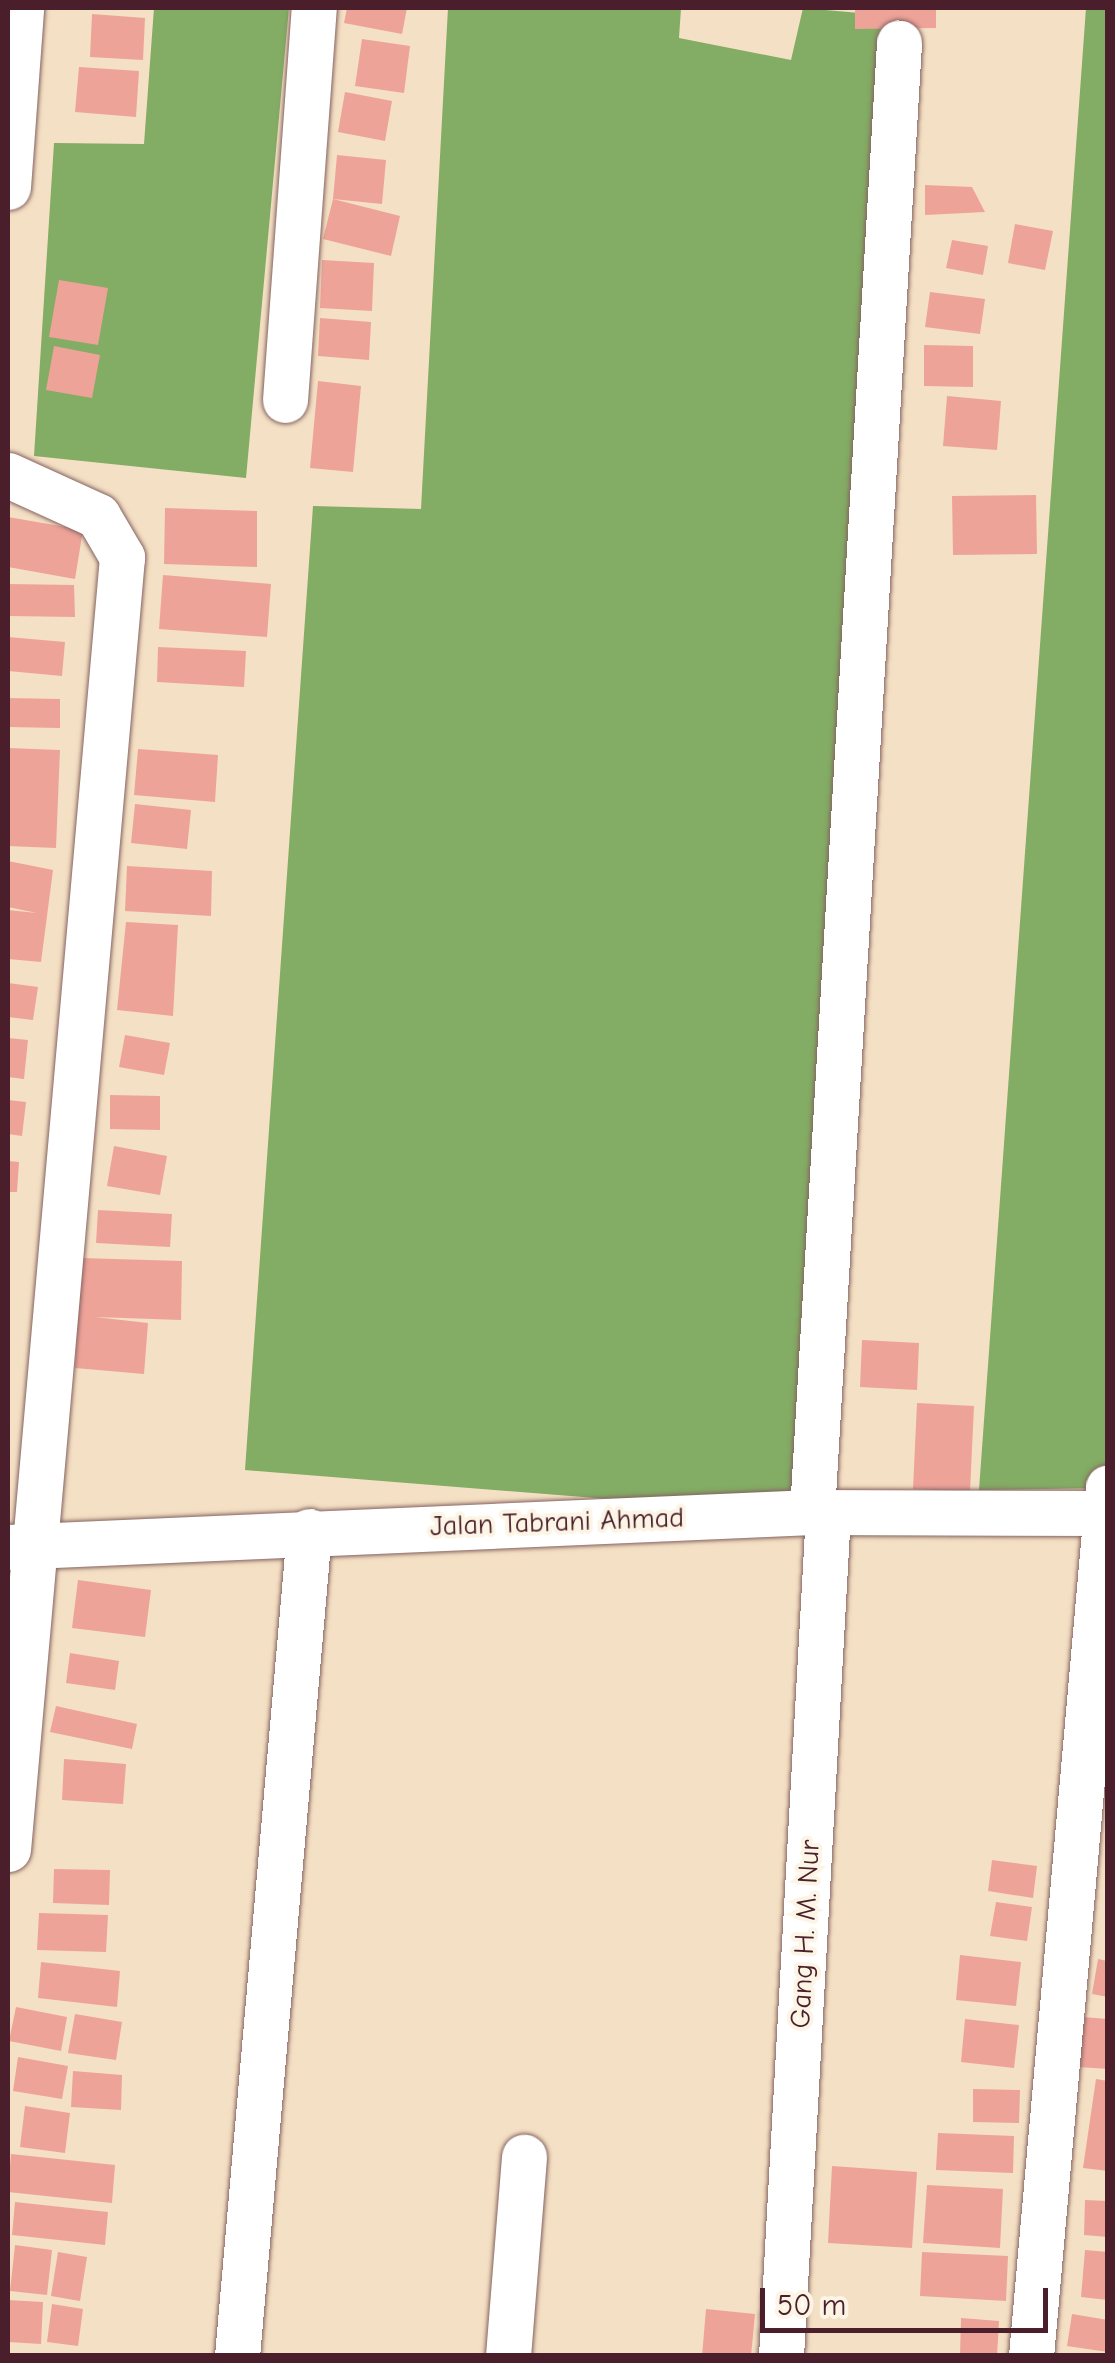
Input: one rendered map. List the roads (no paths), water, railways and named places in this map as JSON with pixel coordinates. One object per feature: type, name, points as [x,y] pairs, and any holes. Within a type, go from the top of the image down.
[{"type":"street","points":[[8,187],[20,8]]},
{"type":"street","points":[[285,400],[314,8]]},
{"type":"street","name":"Gang H. M. Nur","points":[[781,2356],[820,1513],[899,42]]},
{"type":"street","points":[[8,475],[98,516],[122,557],[21,1548],[8,1849]]},
{"type":"street","points":[[1031,2356],[1107,1504]]},
{"type":"street","name":"Jalan Tabrani Ahmad","points":[[21,1548],[309,1531],[1107,1504]]},
{"type":"street","points":[[237,2356],[309,1531]]},
{"type":"street","points":[[508,2356],[524,2156]]}]
